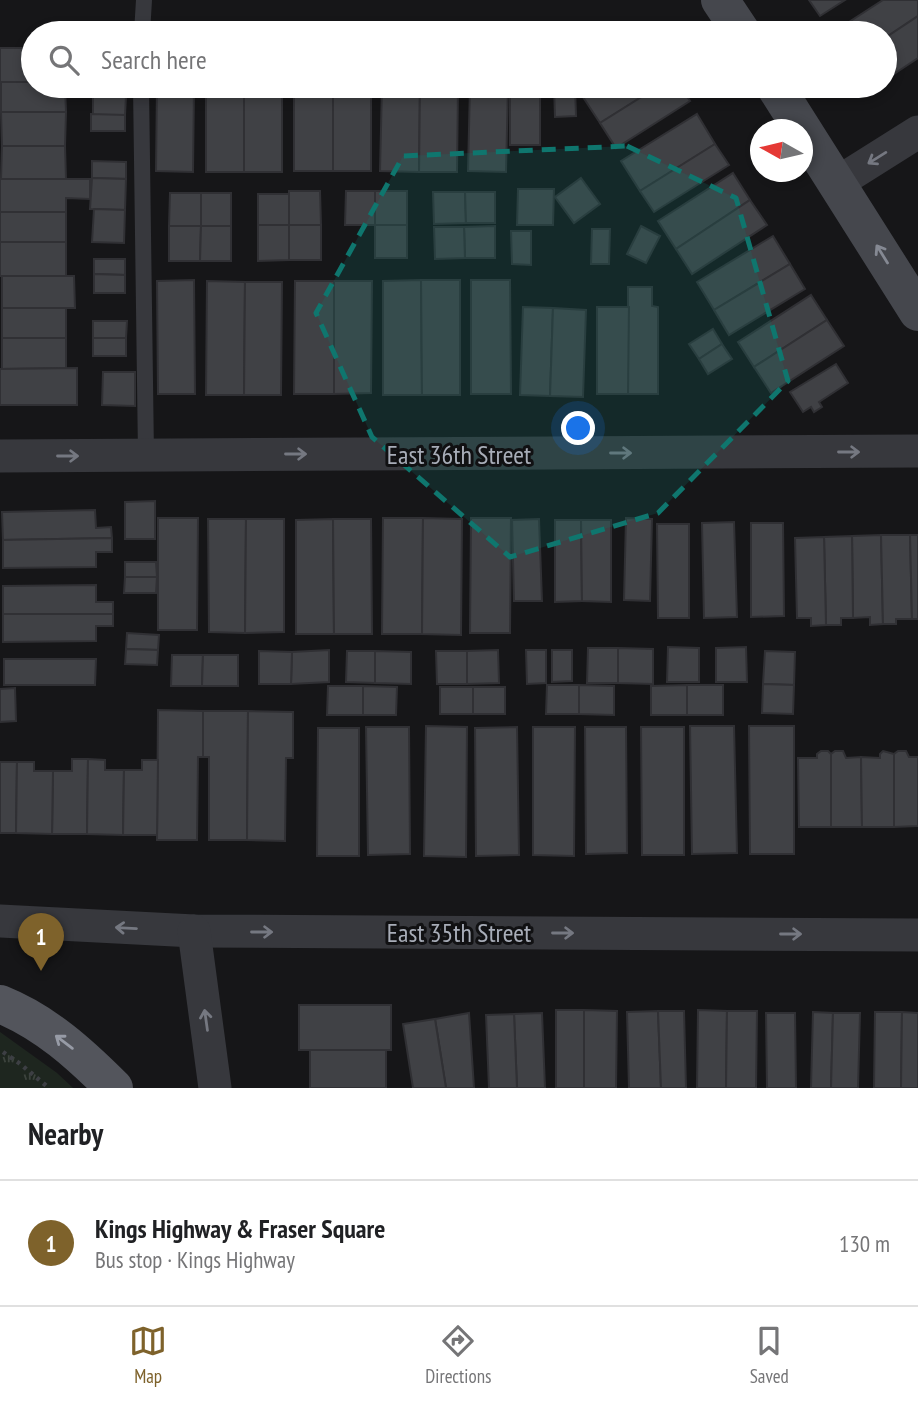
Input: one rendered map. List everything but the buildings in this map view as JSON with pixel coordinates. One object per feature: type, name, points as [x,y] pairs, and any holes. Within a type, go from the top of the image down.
[{"type":"main road","points":[[720,0],[733,21]]},
{"type":"main road","points":[[783,98],[918,312]]},
{"type":"main road","points":[[0,1004],[36,1021],[81,1055],[114,1088]]},
{"type":"street","points":[[837,183],[918,132]]},
{"type":"street","name":"East 36th Street","points":[[0,456],[918,452]]},
{"type":"street","name":"East 35th Street","points":[[0,921],[194,931],[918,934]]},
{"type":"street","points":[[194,931],[215,1088]]},
{"type":"lane","points":[[143,21],[144,0]]},
{"type":"lane","points":[[141,98],[146,455]]},
{"type":"path","points":[[0,1050],[49,1088]]},
{"type":"highlighted area","points":[[627,146],[736,198],[788,381],[658,513],[510,557],[372,437],[316,313],[403,156]]},
{"type":"green space","points":[[0,1032],[57,1073],[73,1088],[0,1088]]},
{"type":"place","name":"Kings Highway & Fraser Square","points":[[41,971]]}]
